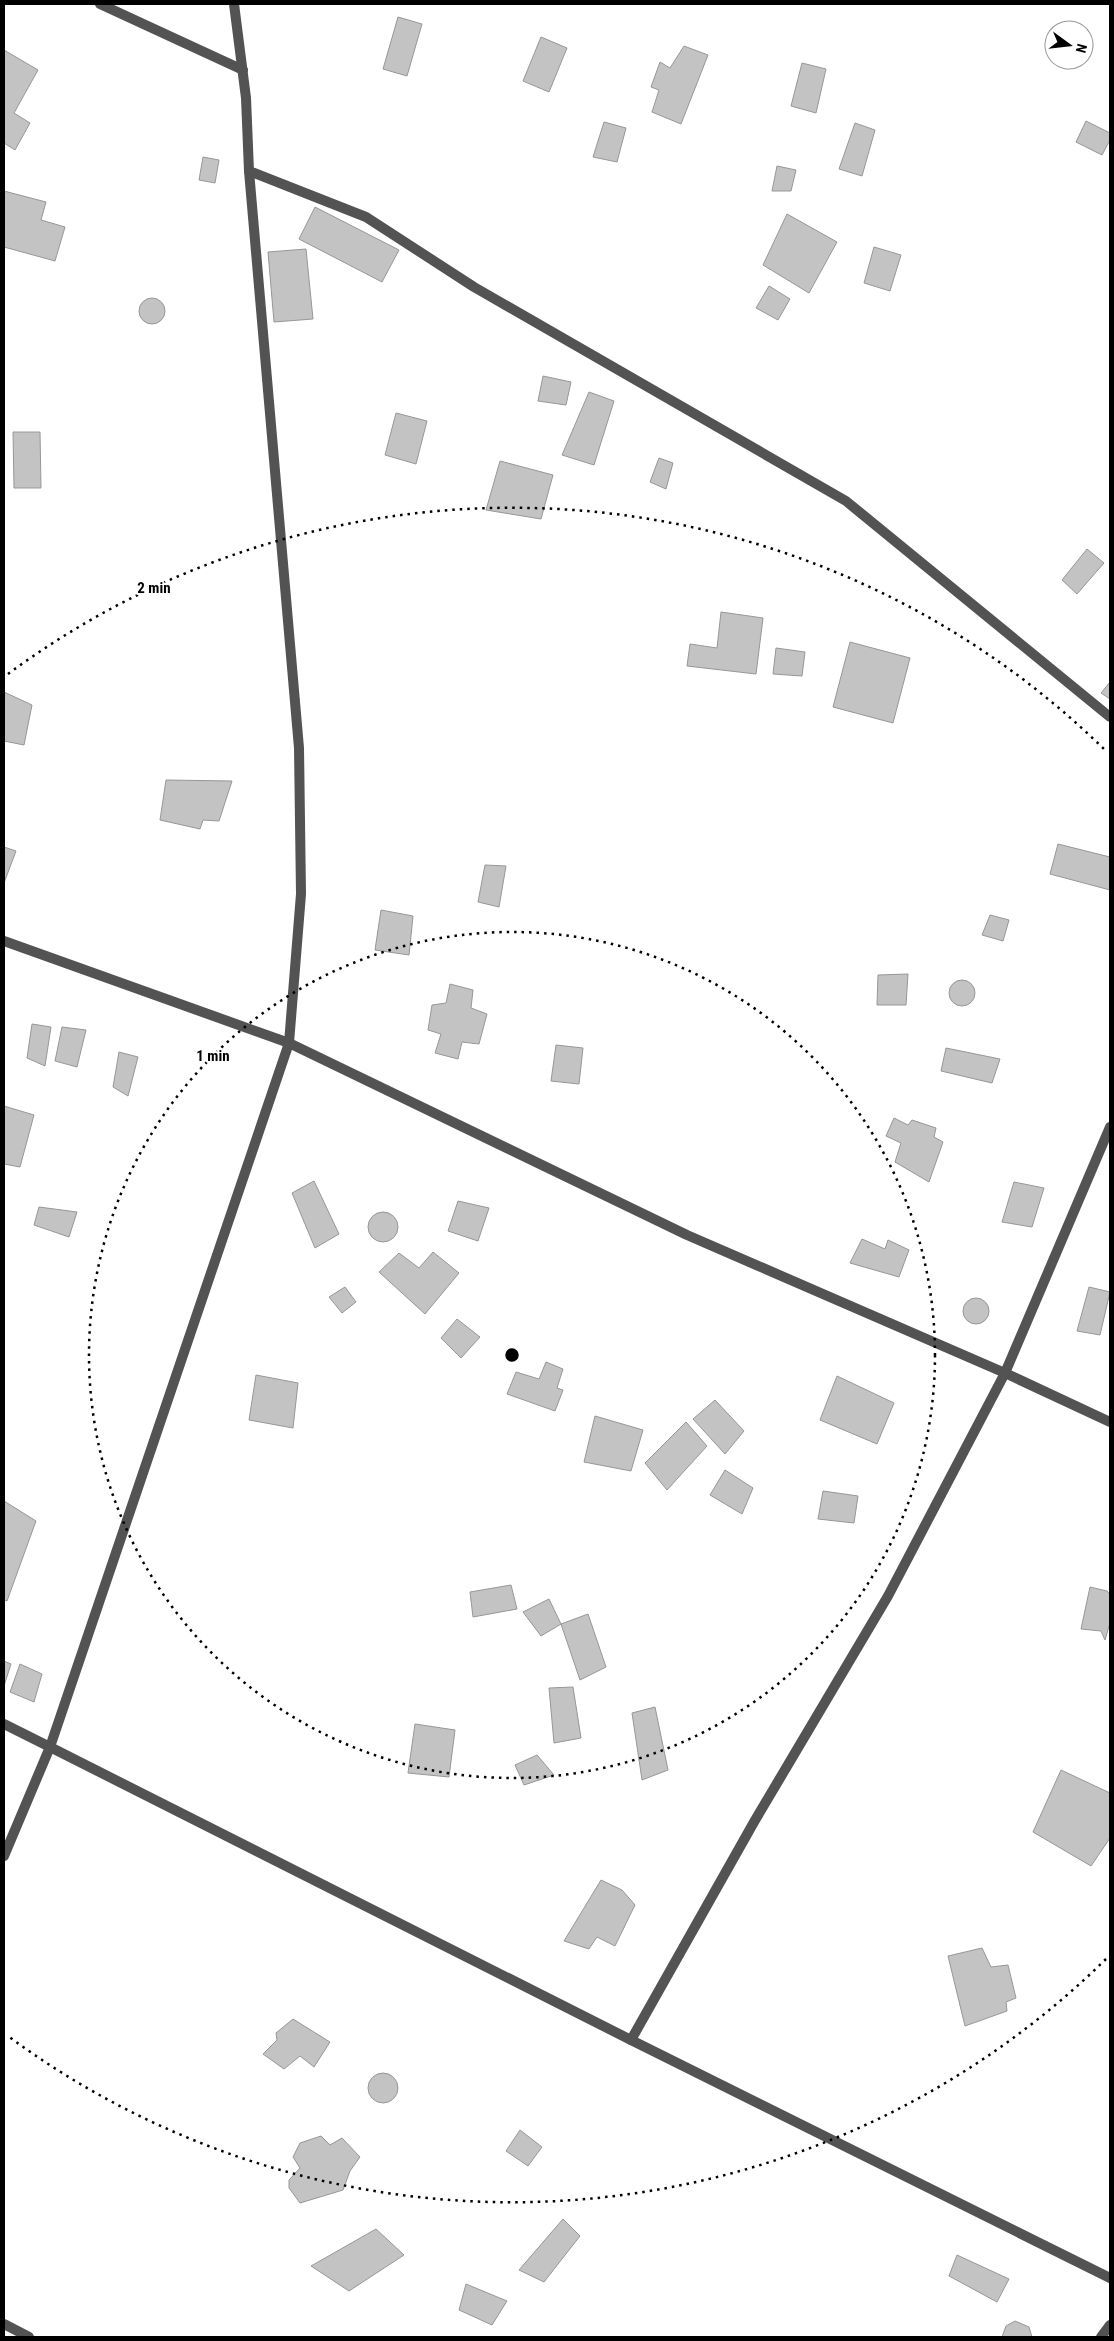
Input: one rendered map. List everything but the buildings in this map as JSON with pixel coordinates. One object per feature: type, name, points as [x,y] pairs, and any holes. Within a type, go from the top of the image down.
[{"type":"street","points":[[100,4],[243,70]]},
{"type":"street","points":[[4,1856],[50,1747],[289,1043],[301,894],[299,748],[249,171],[246,98],[234,4]]},
{"type":"street","points":[[249,171],[366,217],[474,286],[846,500],[1110,717]]},
{"type":"street","points":[[4,941],[289,1043],[687,1234],[1005,1373],[1110,1422]]},
{"type":"street","points":[[630,2040],[754,1822],[888,1596],[1005,1373],[1110,1127]]},
{"type":"street","points":[[4,1724],[630,2040],[1110,2278]]},
{"type":"street","points":[[4,2324],[29,2337]]},
{"type":"street","points":[[1101,2337],[1110,2325]]}]
